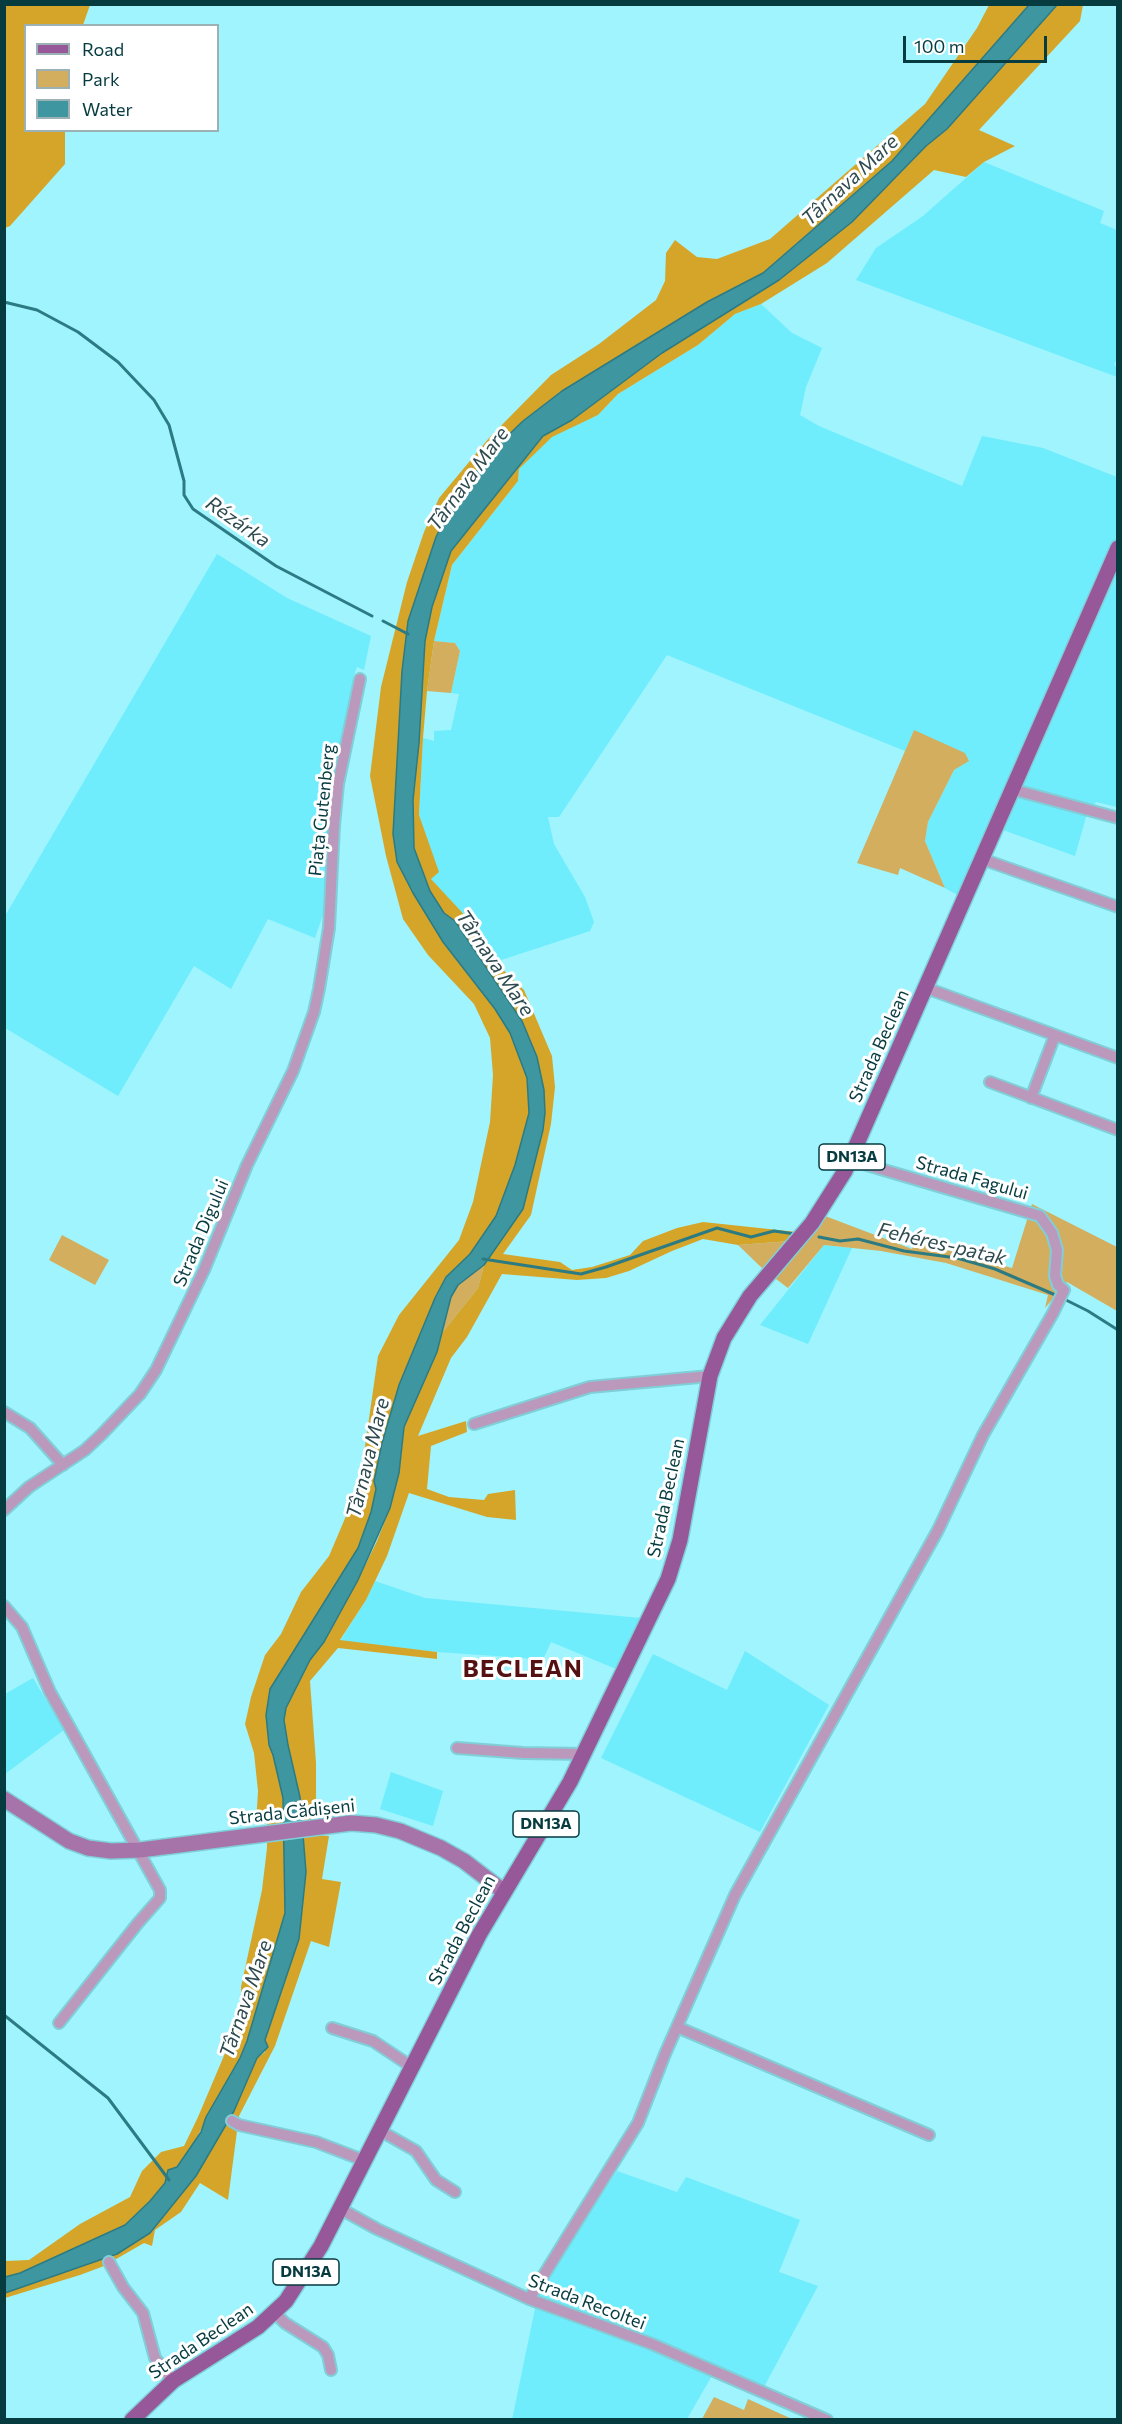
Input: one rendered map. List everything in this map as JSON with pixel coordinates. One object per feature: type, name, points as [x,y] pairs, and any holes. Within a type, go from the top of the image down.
[{"type":"main road","name":"Strada Beclean","points":[[132,2420],[173,2381],[258,2327],[275,2313],[302,2278],[321,2246],[363,2160],[503,1891],[539,1835],[584,1754],[641,1639],[673,1565],[688,1501],[711,1376],[724,1338],[737,1314],[812,1223],[850,1160],[1118,548]]},
{"type":"main road","name":"Strada Cădișeni","points":[[4,1799],[78,1845],[98,1850],[140,1850],[351,1823],[376,1825],[400,1831],[464,1861],[503,1891]]},
{"type":"street","name":"Piața Gutenberg","points":[[330,910],[338,784],[360,679]]},
{"type":"street","points":[[1011,789],[1118,818]]},
{"type":"street","points":[[982,859],[1118,907]]},
{"type":"street","name":"Strada Digului","points":[[4,1510],[29,1487],[63,1465],[102,1434],[140,1394],[156,1370],[181,1321],[247,1165],[293,1071],[314,1012],[329,928],[330,910]]},
{"type":"street","points":[[926,988],[1118,1058]]},
{"type":"street","points":[[1031,1098],[1055,1035]]},
{"type":"street","points":[[990,1082],[1118,1130]]},
{"type":"street","name":"Strada Fagului","points":[[677,2027],[739,1888],[938,1530],[983,1435],[1064,1290],[1058,1286],[1055,1276],[1057,1250],[1052,1233],[1040,1216],[850,1160]]},
{"type":"street","points":[[474,1424],[590,1387],[711,1376]]},
{"type":"street","points":[[4,1412],[30,1428],[63,1465]]},
{"type":"street","points":[[4,1606],[22,1628],[50,1692],[140,1850],[160,1890],[160,1898],[59,2023]]},
{"type":"street","points":[[457,1748],[584,1754]]},
{"type":"street","points":[[530,2299],[639,2123],[677,2027],[929,2135]]},
{"type":"street","points":[[332,2028],[373,2041],[412,2067]]},
{"type":"street","points":[[232,2121],[239,2125],[316,2142],[363,2160]]},
{"type":"street","points":[[379,2130],[416,2151],[436,2180],[455,2192]]},
{"type":"street","name":"Strada Recoltei","points":[[339,2208],[377,2229],[530,2299],[652,2344],[827,2420]]},
{"type":"street","points":[[109,2262],[123,2287],[143,2313],[155,2358],[173,2381]]},
{"type":"street","points":[[275,2313],[285,2323],[323,2347],[328,2355],[331,2370]]},
{"type":"shaded area","points":[[5,4],[90,5],[83,24],[24,24],[24,132],[65,132],[65,164],[10,226],[5,228]]},
{"type":"shaded area","points":[[989,5],[1029,5],[892,161],[763,273],[707,302],[562,391],[523,421],[494,449],[453,502],[436,537],[408,621],[413,893],[443,942],[495,1009],[510,1033],[527,1078],[529,1113],[515,1165],[496,1216],[470,1254],[446,1277],[399,1385],[382,1443],[374,1481],[376,1489],[371,1512],[358,1548],[270,1689],[266,1715],[269,1745],[283,1798],[285,1913],[240,2058],[191,2148],[177,2167],[168,2170],[165,2183],[150,2201],[125,2225],[20,2273],[5,2277],[5,2261],[29,2260],[80,2224],[130,2197],[142,2171],[161,2152],[184,2146],[198,2117],[234,2032],[242,2006],[241,1987],[262,1890],[267,1848],[267,1823],[256,1824],[258,1791],[254,1753],[245,1724],[251,1697],[265,1655],[281,1634],[301,1592],[329,1556],[349,1509],[361,1474],[378,1356],[399,1315],[459,1240],[473,1202],[490,1122],[493,1075],[490,1038],[474,1004],[428,955],[403,919],[386,856],[370,776],[381,687],[407,582],[424,532],[439,498],[489,438],[551,375],[599,344],[656,300],[665,281],[666,253],[675,240],[697,257],[717,259],[770,239],[925,104],[977,28]]},
{"type":"shaded area","points":[[1057,5],[1083,5],[1080,21],[979,130],[1015,146],[984,162],[966,177],[934,170],[827,263],[761,304],[735,314],[698,345],[618,394],[598,415],[552,437],[519,469],[518,481],[452,565],[434,641],[423,738],[419,815],[439,872],[431,879],[472,923],[495,962],[524,990],[552,1056],[555,1087],[551,1124],[531,1215],[503,1254],[560,1262],[572,1270],[592,1267],[630,1255],[643,1241],[677,1228],[703,1222],[797,1232],[790,1241],[738,1245],[703,1239],[629,1271],[606,1278],[577,1280],[502,1274],[467,1337],[451,1358],[418,1436],[466,1421],[467,1432],[431,1446],[427,1489],[449,1497],[484,1500],[488,1494],[515,1490],[516,1520],[487,1517],[409,1493],[387,1556],[366,1600],[340,1640],[437,1652],[437,1659],[338,1648],[310,1681],[316,1763],[316,1835],[329,1836],[322,1879],[341,1882],[329,1947],[311,1941],[275,2046],[239,2116],[228,2200],[200,2183],[181,2212],[155,2230],[152,2246],[144,2243],[104,2266],[5,2298],[5,2293],[117,2254],[166,2213],[196,2176],[234,2111],[257,2058],[265,2052],[265,2040],[299,1939],[306,1872],[300,1797],[284,1720],[286,1708],[310,1660],[324,1642],[358,1580],[377,1541],[390,1508],[399,1473],[404,1427],[437,1352],[442,1333],[478,1288],[484,1265],[523,1209],[543,1130],[545,1113],[544,1090],[537,1057],[522,1021],[455,922],[444,913],[430,891],[414,848],[413,800],[425,641],[432,607],[451,551],[543,436],[572,420],[662,353],[779,280],[947,129]]},
{"type":"shaded area","points":[[984,162],[1104,211],[1100,223],[1117,230],[1118,356],[1114,365],[1117,367],[1117,377],[856,280],[876,248],[923,216]]},
{"type":"shaded area","points":[[761,304],[792,333],[822,348],[806,387],[800,415],[819,426],[962,486],[982,436],[1043,448],[1117,477],[1117,807],[1096,802],[1086,817],[1075,856],[992,826],[961,897],[945,888],[925,841],[928,822],[954,770],[968,761],[914,730],[905,751],[667,655],[559,817],[548,817],[554,844],[585,897],[594,922],[590,931],[495,962],[472,923],[430,879],[419,815],[423,738],[434,741],[434,731],[451,730],[459,694],[451,693],[460,651],[455,643],[434,641],[452,565],[518,481],[519,469],[552,436],[598,415],[618,394],[698,345],[735,314]]},
{"type":"shaded area","points":[[217,554],[287,598],[371,636],[364,670],[357,667],[353,678],[356,680],[331,859],[327,860],[324,873],[326,882],[324,912],[315,938],[268,919],[231,989],[194,966],[118,1096],[5,1028],[5,916]]},
{"type":"shaded area","points":[[824,1245],[852,1248],[808,1344],[760,1325]]},
{"type":"shaded area","points":[[375,1581],[425,1598],[641,1618],[616,1669],[551,1642],[541,1664],[525,1658],[437,1652],[340,1641]]},
{"type":"shaded area","points":[[745,1651],[829,1705],[760,1832],[601,1758],[653,1654],[727,1690]]},
{"type":"shaded area","points":[[33,1678],[64,1730],[5,1774],[5,1694]]},
{"type":"shaded area","points":[[391,1772],[443,1791],[433,1826],[380,1809]]},
{"type":"shaded area","points":[[617,2171],[677,2192],[686,2177],[800,2220],[779,2272],[818,2286],[764,2387],[717,2367],[687,2419],[512,2420],[538,2294]]},
{"type":"green space","points":[[434,641],[455,643],[460,651],[451,693],[427,691]]},
{"type":"green space","points":[[914,730],[965,753],[969,761],[954,770],[928,822],[925,841],[945,888],[900,868],[898,875],[857,863]]},
{"type":"green space","points":[[1032,1204],[1117,1247],[1117,1311],[1067,1282],[1045,1308],[1048,1295],[946,1263],[881,1251],[824,1245],[788,1288],[764,1270],[738,1245],[790,1241],[812,1211],[912,1249],[915,1241],[1012,1268]]},
{"type":"green space","points":[[62,1235],[109,1260],[95,1285],[49,1260]]},
{"type":"green space","points":[[484,1265],[478,1288],[442,1333],[451,1297],[458,1285]]},
{"type":"green space","points":[[714,2397],[744,2410],[748,2399],[792,2419],[702,2419]]},
{"type":"water","points":[[1029,5],[1057,5],[947,129],[926,146],[852,222],[779,280],[662,353],[572,420],[543,436],[451,551],[432,607],[425,641],[413,800],[414,848],[430,891],[444,913],[455,921],[522,1021],[537,1057],[544,1090],[545,1113],[543,1130],[523,1209],[484,1265],[458,1285],[451,1297],[437,1352],[404,1427],[399,1473],[390,1508],[358,1580],[324,1642],[310,1660],[286,1708],[284,1720],[300,1797],[306,1872],[299,1939],[265,2040],[268,2047],[257,2058],[234,2111],[196,2176],[150,2233],[117,2254],[5,2293],[5,2277],[20,2273],[125,2225],[150,2201],[165,2183],[168,2170],[177,2167],[201,2132],[206,2117],[240,2058],[285,1913],[283,1798],[269,1745],[266,1715],[270,1689],[358,1548],[371,1512],[376,1489],[374,1481],[382,1443],[399,1385],[446,1277],[470,1254],[496,1216],[515,1165],[529,1113],[527,1078],[510,1033],[495,1009],[443,942],[397,862],[393,834],[402,671],[408,621],[436,537],[453,502],[494,449],[523,421],[562,391],[707,302],[763,273],[892,161]]},
{"type":"waterway","name":"Rézárka","points":[[4,302],[37,310],[78,332],[118,362],[154,400],[169,425],[184,481],[184,495],[193,509],[276,566],[372,616]]},
{"type":"waterway","name":"Rézárka","points":[[383,621],[408,634]]},
{"type":"waterway","name":"Fehéres-patak","points":[[483,1259],[581,1274],[717,1228],[751,1237],[774,1231],[795,1234]]},
{"type":"waterway","name":"Fehéres-patak","points":[[819,1237],[840,1241],[858,1239],[904,1251],[957,1258],[995,1269],[1060,1297],[1118,1330]]},
{"type":"waterway","points":[[4,2015],[108,2098],[169,2180]]},
{"type":"district","name":"BECLEAN","points":[[523,1669]]},
{"type":"water label","name":"Târnava Mare","points":[[850,180]]},
{"type":"water label","name":"Târnava Mare","points":[[468,479]]},
{"type":"water label","name":"Târnava Mare","points":[[495,963]]},
{"type":"water label","name":"Târnava Mare","points":[[368,1458]]},
{"type":"water label","name":"Târnava Mare","points":[[246,1999]]}]
